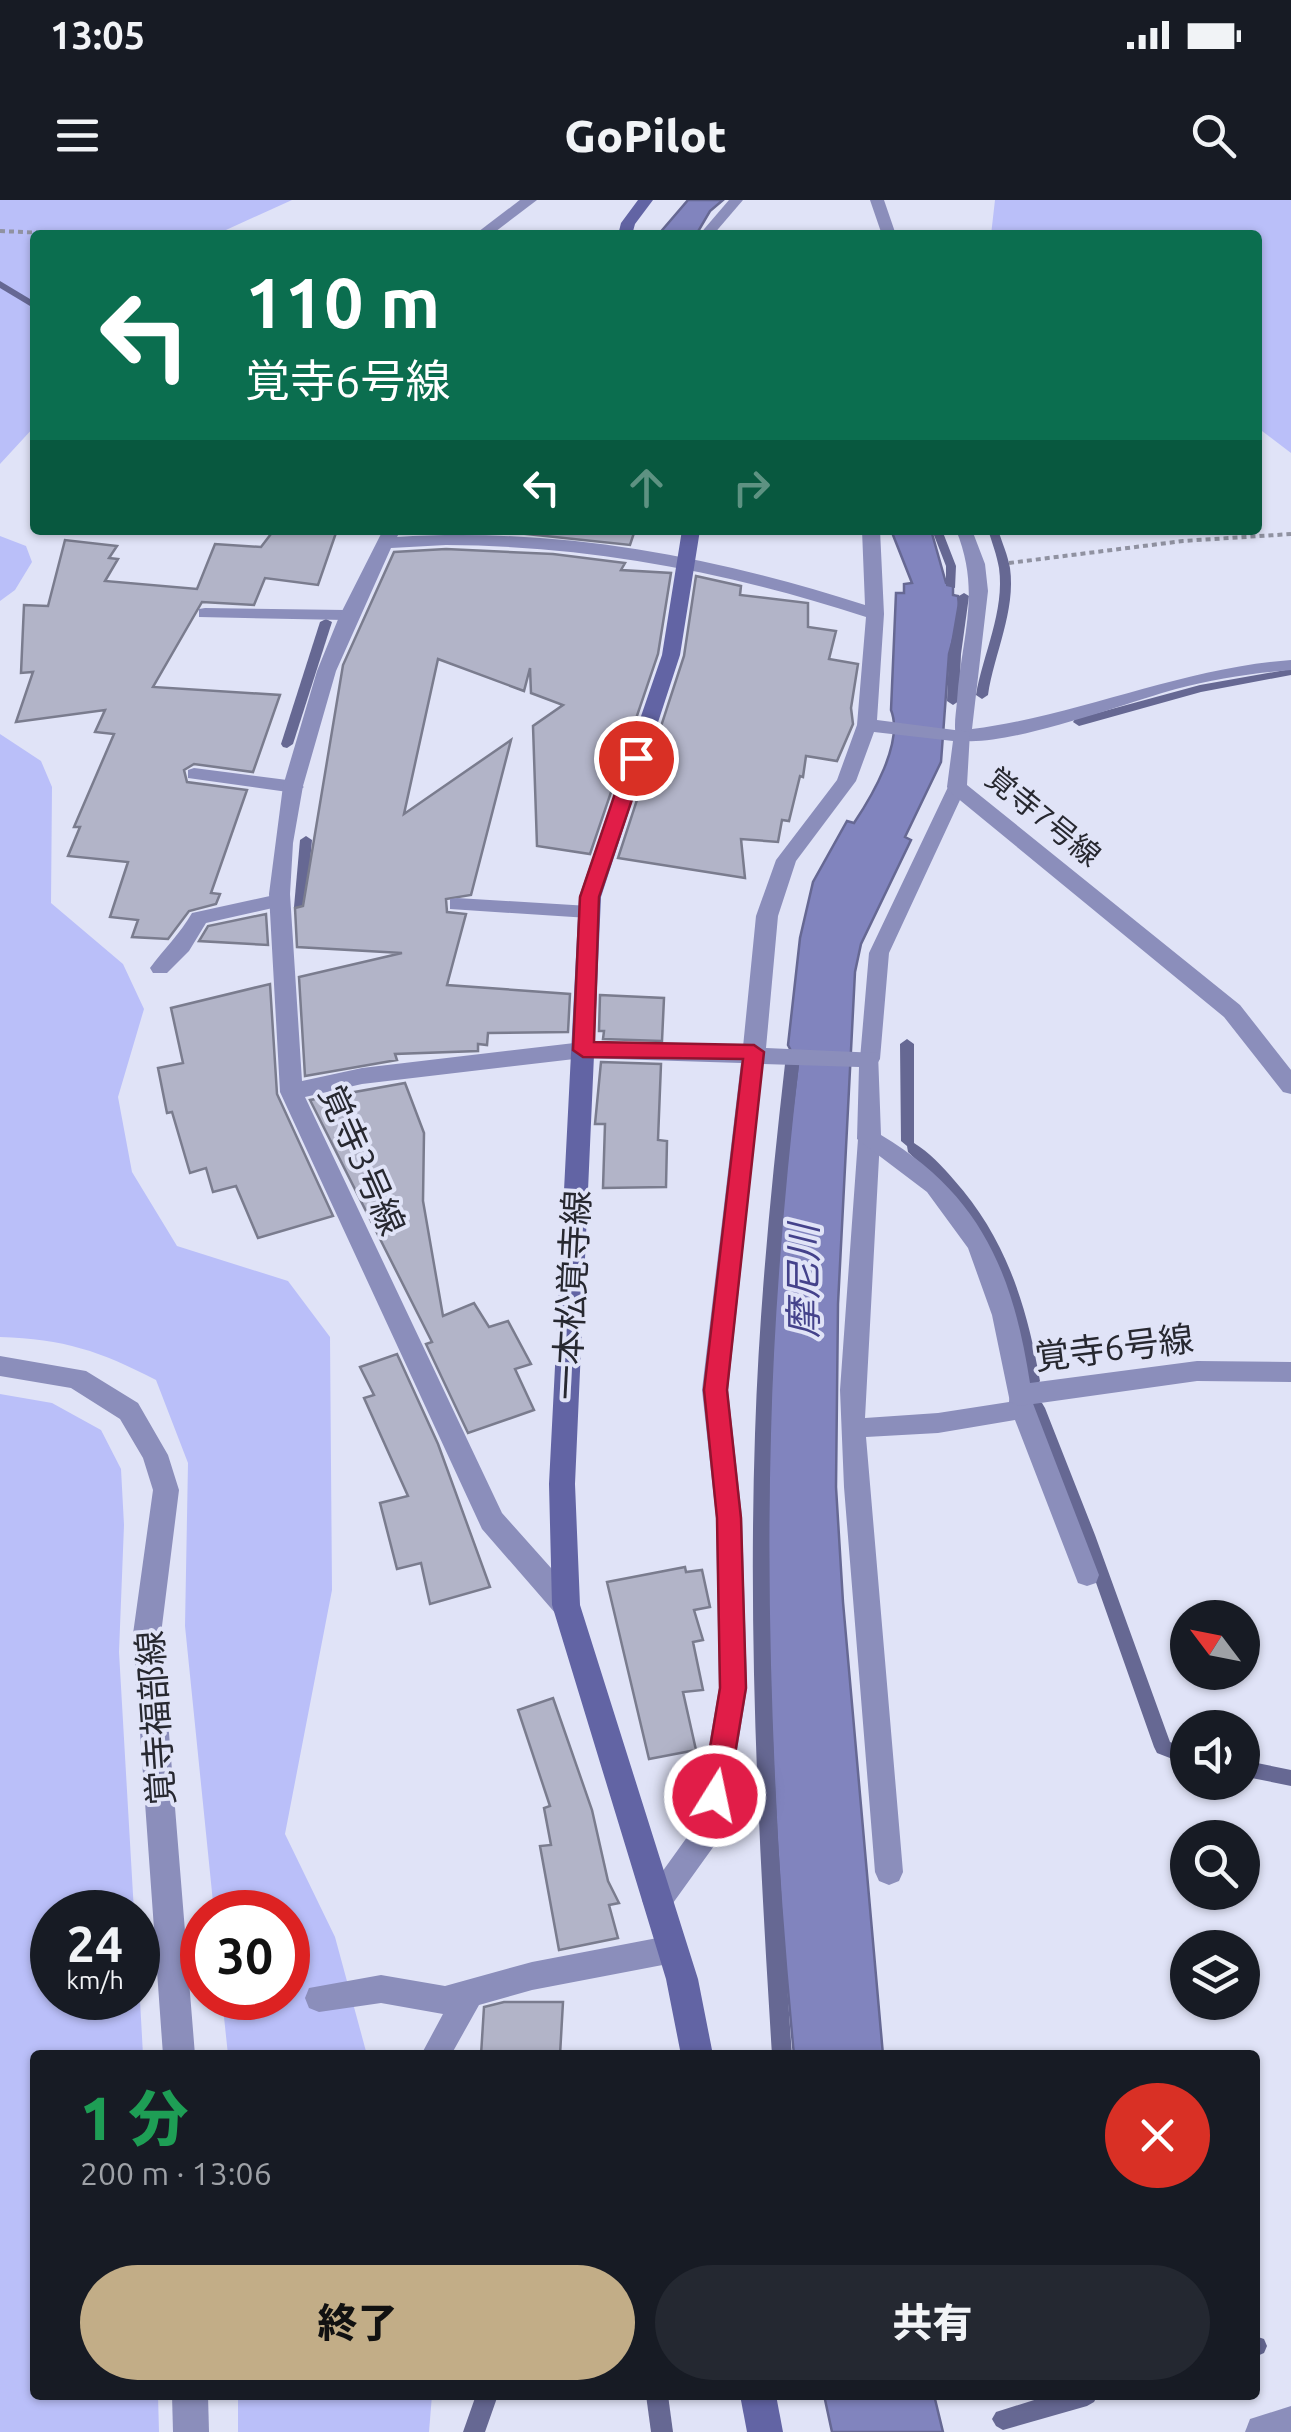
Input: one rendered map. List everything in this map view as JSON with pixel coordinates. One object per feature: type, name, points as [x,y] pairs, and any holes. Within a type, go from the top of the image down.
[{"type":"main road","points":[[626,230],[646,200]]},
{"type":"main road","name":"一本松覚寺線","points":[[691,535],[671,655],[590,897],[562,1484],[566,1604],[673,1950],[696,2050]]},
{"type":"main road","points":[[759,2400],[765,2432]]},
{"type":"street","points":[[487,230],[530,200]]},
{"type":"street","points":[[877,200],[888,230]]},
{"type":"street","points":[[657,1900],[709,1832],[733,1688],[729,1518],[716,1390],[764,1053],[767,916],[786,860],[846,781],[877,726],[877,589],[872,535]]},
{"type":"street","points":[[388,537],[471,536],[553,542],[686,562],[874,614]]},
{"type":"street","name":"覚寺3号線","points":[[388,537],[345,615],[294,787],[279,900],[291,1092],[492,1520],[566,1604]]},
{"type":"street","points":[[877,726],[957,735]]},
{"type":"street","name":"覚寺7号線","points":[[957,735],[957,787],[1232,1010],[1291,1086]]},
{"type":"street","points":[[291,1092],[362,1076],[583,1050],[864,1059],[869,1138]]},
{"type":"street","name":"覚寺6号線","points":[[869,1138],[905,1157],[935,1182],[970,1228],[992,1271],[1013,1350],[1020,1402],[1198,1371],[1291,1372]]},
{"type":"street","name":"覚寺福部線","points":[[0,1366],[77,1378],[128,1411],[155,1455],[166,1490],[147,1634],[179,2050]]},
{"type":"street","points":[[190,2400],[192,2432]]},
{"type":"street","points":[[1263,2432],[1291,2424]]},
{"type":"lane","points":[[710,230],[736,200]]},
{"type":"lane","points":[[966,535],[983,599],[970,649],[957,735],[1056,720],[1211,677],[1291,665]]},
{"type":"lane","points":[[205,613],[345,615]]},
{"type":"lane","points":[[194,774],[294,787]]},
{"type":"lane","points":[[864,1059],[878,953],[957,787]]},
{"type":"lane","points":[[160,968],[182,946],[198,918],[279,900]]},
{"type":"lane","points":[[457,904],[589,912]]},
{"type":"lane","points":[[869,1138],[852,1390],[889,1872]]},
{"type":"lane","points":[[854,1428],[938,1423],[1020,1402],[1087,1574]]},
{"type":"lane","points":[[319,1998],[382,1989],[445,2000],[532,1976],[673,1950]]},
{"type":"lane","points":[[438,2050],[470,1994]]},
{"type":"path","points":[[0,231],[30,232]]},
{"type":"path","points":[[976,566],[1218,538],[1291,534]]},
{"type":"shaded area","points":[[0,200],[292,200],[226,230],[30,230],[30,431],[0,464]]},
{"type":"shaded area","points":[[995,200],[1291,200],[1291,453],[1262,431],[1262,230],[992,230]]},
{"type":"shaded area","points":[[0,536],[26,546],[32,562],[15,590],[0,601]]},
{"type":"shaded area","points":[[0,734],[41,761],[52,787],[51,903],[123,964],[144,1009],[118,1097],[132,1172],[177,1246],[288,1281],[330,1337],[332,1590],[285,1834],[335,1937],[366,2050],[227,2050],[224,2020],[310,2020],[310,1890],[212,1890],[185,1626],[188,1463],[156,1380],[81,1348],[0,1337]]},
{"type":"shaded area","points":[[0,1394],[52,1403],[101,1430],[121,1469],[124,1525],[119,1652],[133,1890],[30,1890],[30,2020],[141,2020],[143,2050],[30,2050],[30,2400],[158,2400],[159,2432],[0,2432]]},
{"type":"shaded area","points":[[238,2400],[432,2400],[429,2432],[238,2432]]},
{"type":"water","points":[[688,200],[723,200],[710,211],[699,230],[662,230]]},
{"type":"water","name":"摩尼川","points":[[893,535],[932,535],[946,583],[953,584],[953,595],[958,596],[960,614],[949,654],[941,762],[905,837],[911,840],[861,944],[855,972],[838,1304],[836,1487],[883,2050],[794,2050],[775,1809],[768,1559],[774,1310],[798,1064],[788,1045],[800,938],[813,882],[847,821],[854,823],[869,798],[890,753],[896,593],[904,593],[904,584],[912,583]]},
{"type":"water","points":[[825,2400],[935,2400],[943,2432],[832,2432]]},
{"type":"building","points":[[270,535],[335,535],[318,585],[265,578],[254,605],[202,602],[153,687],[280,695],[253,772],[194,764],[184,770],[187,782],[247,790],[211,893],[220,894],[216,904],[189,911],[168,939],[132,937],[138,920],[110,917],[128,862],[68,856],[80,827],[74,827],[114,734],[95,732],[105,710],[16,722],[33,672],[21,673],[24,605],[48,606],[65,540],[117,546],[109,558],[118,559],[105,581],[197,589],[215,544],[261,547]]},
{"type":"building","points":[[536,535],[633,535],[630,545]]},
{"type":"building","points":[[446,549],[553,554],[625,563],[621,570],[671,573],[658,654],[590,854],[537,846],[533,726],[563,705],[531,693],[530,668],[524,691],[438,659],[404,814],[511,740],[471,895],[446,899],[447,912],[466,914],[447,985],[570,994],[568,1032],[488,1033],[487,1045],[478,1044],[478,1051],[395,1054],[397,1060],[305,1076],[299,977],[402,953],[297,947],[295,908],[303,906],[343,665],[394,552]]},
{"type":"building","points":[[696,576],[741,586],[740,595],[808,603],[808,627],[836,631],[829,659],[858,664],[851,708],[853,724],[837,761],[806,756],[789,821],[782,820],[778,842],[741,839],[745,878],[618,858],[684,656]]},
{"type":"building","points":[[266,914],[268,945],[199,941],[208,926]]},
{"type":"building","points":[[270,984],[277,1094],[333,1216],[258,1238],[236,1186],[213,1192],[206,1168],[190,1173],[172,1112],[167,1113],[158,1068],[183,1063],[171,1008]]},
{"type":"building","points":[[600,995],[664,998],[662,1041],[603,1039],[604,1031],[599,1031]]},
{"type":"building","points":[[601,1062],[661,1064],[658,1140],[667,1141],[666,1187],[603,1188],[605,1124],[595,1124]]},
{"type":"building","points":[[405,1083],[424,1133],[423,1201],[443,1316],[474,1303],[489,1327],[508,1321],[531,1364],[515,1369],[534,1410],[468,1433],[426,1344],[432,1342],[310,1100]]},
{"type":"building","points":[[397,1354],[438,1444],[490,1587],[430,1604],[421,1563],[397,1569],[380,1503],[408,1496],[364,1398],[374,1395],[360,1367]]},
{"type":"building","points":[[685,1567],[686,1572],[702,1570],[710,1607],[694,1610],[703,1640],[693,1642],[703,1690],[683,1692],[696,1750],[649,1759],[607,1582]]},
{"type":"building","points":[[553,1698],[592,1810],[608,1881],[619,1903],[609,1905],[618,1938],[559,1950],[540,1846],[551,1845],[544,1808],[550,1806],[518,1710]]},
{"type":"building","points":[[504,2002],[563,2002],[560,2050],[481,2050],[484,2007]]},
{"type":"waterway","points":[[0,284],[30,303]]},
{"type":"waterway","points":[[939,535],[951,566],[951,586]]},
{"type":"waterway","points":[[995,535],[1003,562]]},
{"type":"waterway","points":[[982,695],[1005,598],[1004,565]]},
{"type":"waterway","points":[[953,701],[964,596]]},
{"type":"waterway","points":[[287,744],[326,622]]},
{"type":"waterway","points":[[1079,722],[1200,689],[1291,672]]},
{"type":"waterway","points":[[300,907],[306,840]]},
{"type":"waterway","points":[[907,1044],[908,1141]]},
{"type":"waterway","name":"摩尼川","points":[[782,2050],[767,1807],[761,1559],[768,1311],[792,1064]]},
{"type":"waterway","points":[[913,1148],[962,1199],[996,1252],[1018,1312],[1032,1381]]},
{"type":"waterway","points":[[1037,1408],[1163,1747],[1170,1750]]},
{"type":"waterway","points":[[1260,1772],[1291,1778]]},
{"type":"waterway","points":[[474,2432],[485,2400]]},
{"type":"waterway","points":[[658,2400],[662,2432]]},
{"type":"waterway","points":[[1003,2419],[1070,2400]]},
{"type":"route","points":[[636,758],[590,897],[583,1050],[754,1052],[742,1128],[716,1390],[729,1518],[733,1688],[715,1796]]}]
